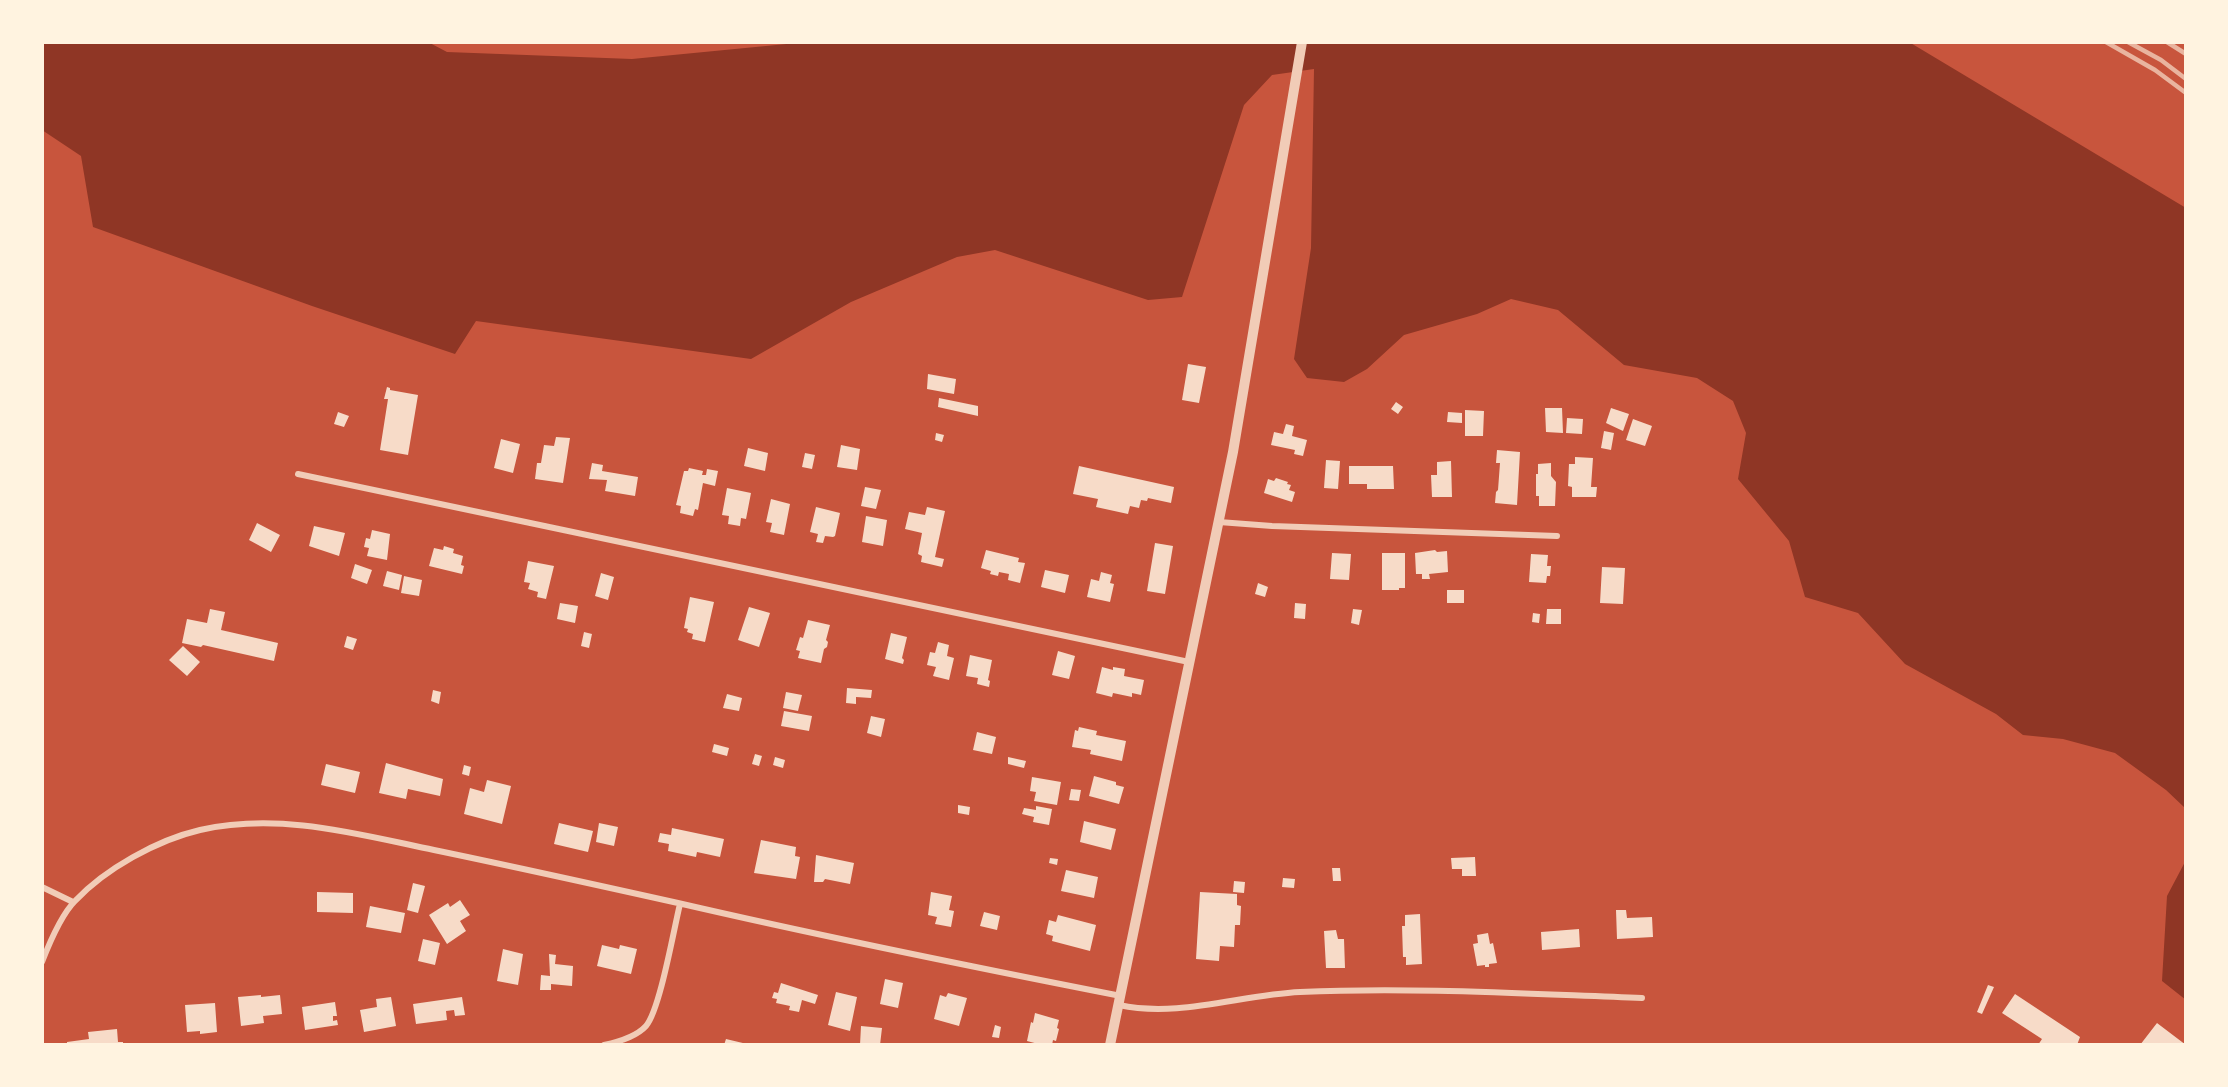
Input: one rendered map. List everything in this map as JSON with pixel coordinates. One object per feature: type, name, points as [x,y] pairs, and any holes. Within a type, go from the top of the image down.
[{"type":"street","points":[[1110,1045],[1233,452],[1302,42]]},
{"type":"street","points":[[298,474],[1189,662]]},
{"type":"street","points":[[1219,522],[1272,526],[1557,536]]},
{"type":"street","points":[[42,962],[73,902],[104,875],[136,856],[199,830],[243,824],[282,823],[323,827],[555,875],[1120,1000],[1151,1009],[1264,995],[1370,989],[1642,998]]},
{"type":"street","points":[[42,887],[73,902]]},
{"type":"street","points":[[604,1045],[618,1042],[639,1032],[648,1024],[657,1004],[680,904]]},
{"type":"shaded area","points":[[42,42],[428,42],[447,52],[632,59],[807,42],[1909,42],[2186,208],[2186,813],[2185,808],[2166,790],[2115,753],[2063,739],[2023,735],[1996,714],[1905,664],[1858,613],[1805,597],[1789,541],[1738,479],[1746,433],[1733,401],[1697,378],[1624,365],[1558,310],[1511,299],[1477,314],[1404,335],[1367,369],[1344,382],[1307,378],[1294,359],[1311,248],[1314,69],[1272,75],[1244,105],[1182,297],[1148,300],[995,250],[957,257],[851,302],[751,359],[476,321],[455,354],[312,306],[93,227],[81,156],[42,130]]},
{"type":"shaded area","points":[[2186,860],[2186,1000],[2162,981],[2167,896]]},
{"type":"building","points":[[1188,364],[1206,367],[1199,403],[1182,400]]},
{"type":"building","points":[[928,374],[956,379],[954,394],[927,389]]},
{"type":"building","points":[[387,387],[390,390],[418,395],[408,455],[380,450],[388,399],[384,399]]},
{"type":"building","points":[[939,398],[978,406],[978,416],[938,407]]},
{"type":"building","points":[[1396,402],[1403,407],[1398,414],[1391,409]]},
{"type":"building","points":[[1545,408],[1562,408],[1563,433],[1546,432]]},
{"type":"building","points":[[1611,408],[1629,414],[1623,431],[1606,423]]},
{"type":"building","points":[[1465,410],[1484,411],[1483,436],[1465,436]]},
{"type":"building","points":[[338,412],[349,416],[344,427],[334,424]]},
{"type":"building","points":[[1448,412],[1462,413],[1462,423],[1447,422]]},
{"type":"building","points":[[1567,418],[1583,419],[1582,434],[1566,433]]},
{"type":"building","points":[[1633,419],[1652,426],[1645,446],[1626,440]]},
{"type":"building","points":[[1286,424],[1294,426],[1292,436],[1307,440],[1303,456],[1294,454],[1295,450],[1271,445],[1274,432],[1283,434]]},
{"type":"building","points":[[1604,431],[1614,433],[1611,450],[1601,448]]},
{"type":"building","points":[[936,433],[944,435],[942,442],[935,440]]},
{"type":"building","points":[[556,437],[570,438],[563,483],[535,479],[537,463],[541,463],[544,445],[554,446]]},
{"type":"building","points":[[501,439],[520,444],[513,473],[494,468]]},
{"type":"building","points":[[841,445],[860,449],[857,470],[837,467]]},
{"type":"building","points":[[748,448],[768,453],[765,471],[744,466]]},
{"type":"building","points":[[1497,450],[1520,452],[1517,505],[1495,503],[1500,463],[1496,463]]},
{"type":"building","points":[[805,453],[815,455],[812,469],[802,467]]},
{"type":"building","points":[[1575,457],[1593,458],[1591,487],[1597,487],[1596,497],[1572,497],[1572,487],[1568,486],[1569,464],[1575,464]]},
{"type":"building","points":[[1326,460],[1340,461],[1338,489],[1324,488]]},
{"type":"building","points":[[1451,461],[1452,497],[1432,497],[1431,475],[1437,475],[1437,462]]},
{"type":"building","points":[[592,463],[603,465],[602,471],[638,477],[635,496],[605,491],[607,480],[589,479]]},
{"type":"building","points":[[1551,463],[1551,476],[1556,482],[1555,506],[1539,506],[1539,496],[1536,496],[1538,464]]},
{"type":"building","points":[[1079,466],[1174,487],[1171,503],[1148,498],[1147,501],[1141,500],[1139,508],[1130,506],[1128,514],[1096,507],[1098,499],[1073,494]]},
{"type":"building","points":[[1349,466],[1393,466],[1394,489],[1367,489],[1367,484],[1349,484]]},
{"type":"building","points":[[689,468],[703,471],[702,475],[706,475],[707,469],[718,471],[715,486],[703,483],[698,510],[695,509],[693,516],[680,513],[681,506],[676,505],[684,471],[688,471]]},
{"type":"building","points":[[1276,478],[1291,485],[1289,490],[1295,492],[1292,502],[1264,493],[1268,479],[1274,481]]},
{"type":"building","points":[[865,487],[881,490],[876,509],[861,506]]},
{"type":"building","points":[[727,488],[751,493],[746,519],[741,518],[740,526],[728,524],[729,516],[722,515]]},
{"type":"building","points":[[771,499],[790,504],[784,535],[770,532],[772,523],[766,522]]},
{"type":"building","points":[[816,507],[840,513],[835,536],[825,536],[823,543],[816,542],[818,534],[810,532]]},
{"type":"building","points":[[927,507],[945,511],[935,557],[944,559],[942,567],[921,562],[922,556],[918,554],[922,533],[905,529],[909,512],[925,515]]},
{"type":"building","points":[[866,516],[887,520],[883,546],[862,542]]},
{"type":"building","points":[[257,523],[280,535],[271,552],[249,540]]},
{"type":"building","points":[[314,526],[345,533],[339,556],[309,546]]},
{"type":"building","points":[[372,530],[390,534],[387,560],[367,556],[369,548],[364,547],[366,538],[370,539]]},
{"type":"building","points":[[1155,543],[1173,546],[1165,594],[1147,591]]},
{"type":"building","points":[[444,546],[454,549],[453,553],[463,556],[462,574],[429,566],[434,548],[443,550]]},
{"type":"building","points":[[986,550],[1019,558],[1018,562],[1025,563],[1020,583],[1008,580],[1009,574],[999,572],[998,576],[981,568]]},
{"type":"building","points":[[1435,550],[1437,552],[1447,551],[1448,572],[1429,574],[1430,579],[1422,579],[1422,574],[1416,574],[1415,553]]},
{"type":"building","points":[[1332,553],[1351,554],[1349,580],[1330,579]]},
{"type":"building","points":[[1382,553],[1405,553],[1405,588],[1382,590]]},
{"type":"building","points":[[1531,554],[1548,555],[1547,566],[1551,566],[1550,576],[1547,576],[1546,583],[1529,582]]},
{"type":"building","points":[[528,561],[554,566],[546,599],[537,597],[538,592],[528,589],[530,583],[524,582]]},
{"type":"building","points":[[355,564],[372,570],[367,584],[351,578]]},
{"type":"building","points":[[1602,567],[1625,568],[1623,604],[1600,603]]},
{"type":"building","points":[[1045,570],[1069,575],[1065,593],[1041,587]]},
{"type":"building","points":[[387,571],[402,575],[399,590],[383,586]]},
{"type":"building","points":[[1101,572],[1112,575],[1110,583],[1114,584],[1110,602],[1087,597],[1091,579],[1099,581]]},
{"type":"building","points":[[601,573],[614,577],[608,600],[595,596]]},
{"type":"building","points":[[404,576],[422,580],[419,596],[401,593]]},
{"type":"building","points":[[1258,583],[1268,587],[1265,597],[1255,594]]},
{"type":"building","points":[[1447,590],[1464,590],[1464,603],[1447,603]]},
{"type":"building","points":[[690,597],[714,602],[705,642],[692,639],[693,634],[684,628]]},
{"type":"building","points":[[560,603],[578,606],[575,623],[557,619]]},
{"type":"building","points":[[1295,603],[1306,604],[1305,619],[1294,618]]},
{"type":"building","points":[[749,607],[770,613],[759,647],[738,640]]},
{"type":"building","points":[[210,609],[225,612],[221,630],[278,643],[274,661],[203,645],[201,647],[182,643],[187,619],[207,623]]},
{"type":"building","points":[[1353,609],[1362,610],[1359,625],[1351,623]]},
{"type":"building","points":[[1547,609],[1561,609],[1561,624],[1546,624]]},
{"type":"building","points":[[1533,613],[1540,614],[1539,623],[1532,622]]},
{"type":"building","points":[[808,620],[830,625],[826,640],[827,647],[824,649],[821,663],[798,658],[800,651],[796,650],[800,637],[803,638]]},
{"type":"building","points":[[584,632],[592,634],[589,648],[581,646]]},
{"type":"building","points":[[891,633],[907,637],[902,658],[903,664],[885,659]]},
{"type":"building","points":[[347,636],[357,639],[353,650],[344,647]]},
{"type":"building","points":[[938,642],[949,645],[947,656],[954,658],[949,680],[933,676],[936,667],[927,665],[930,652],[935,653]]},
{"type":"building","points":[[183,646],[200,662],[187,676],[169,660]]},
{"type":"building","points":[[1058,651],[1075,656],[1069,679],[1052,675]]},
{"type":"building","points":[[970,655],[992,660],[989,687],[977,684],[978,678],[966,676]]},
{"type":"building","points":[[1102,667],[1113,670],[1113,667],[1125,669],[1124,676],[1144,680],[1141,695],[1132,693],[1132,697],[1113,693],[1112,697],[1096,693]]},
{"type":"building","points":[[847,688],[872,690],[871,698],[856,697],[856,704],[846,703]]},
{"type":"building","points":[[433,690],[441,692],[439,704],[431,701]]},
{"type":"building","points":[[786,692],[802,695],[798,711],[783,708]]},
{"type":"building","points":[[727,694],[742,698],[739,711],[723,708]]},
{"type":"building","points":[[784,711],[812,716],[809,731],[781,726]]},
{"type":"building","points":[[871,716],[885,719],[881,737],[867,733]]},
{"type":"building","points":[[1079,727],[1097,731],[1096,735],[1126,741],[1122,761],[1090,754],[1091,750],[1072,747],[1075,730],[1078,731]]},
{"type":"building","points":[[977,732],[996,737],[992,754],[973,750]]},
{"type":"building","points":[[714,744],[729,748],[727,756],[712,752]]},
{"type":"building","points":[[755,754],[762,756],[759,766],[752,764]]},
{"type":"building","points":[[775,757],[785,760],[783,768],[773,765]]},
{"type":"building","points":[[1008,757],[1026,761],[1024,768],[1008,764]]},
{"type":"building","points":[[386,763],[443,779],[440,796],[408,789],[406,799],[379,793]]},
{"type":"building","points":[[326,764],[360,772],[355,793],[321,785]]},
{"type":"building","points":[[464,765],[471,767],[469,776],[462,774]]},
{"type":"building","points":[[1094,776],[1116,782],[1116,785],[1124,787],[1119,804],[1089,796]]},
{"type":"building","points":[[1032,777],[1061,782],[1057,805],[1034,801],[1036,792],[1030,791]]},
{"type":"building","points":[[487,780],[511,786],[502,824],[464,814],[470,788],[484,792]]},
{"type":"building","points":[[1071,789],[1081,790],[1079,801],[1069,800]]},
{"type":"building","points":[[958,805],[970,807],[969,815],[958,813]]},
{"type":"building","points":[[1036,806],[1052,809],[1049,825],[1033,822],[1034,817],[1022,814],[1024,808],[1036,810]]},
{"type":"building","points":[[1084,821],[1116,829],[1111,850],[1080,842]]},
{"type":"building","points":[[559,823],[593,831],[588,852],[554,844]]},
{"type":"building","points":[[599,823],[618,827],[614,846],[596,842]]},
{"type":"building","points":[[672,828],[724,839],[720,857],[697,852],[696,857],[668,851],[669,844],[658,842],[660,833],[671,835]]},
{"type":"building","points":[[761,840],[796,847],[795,856],[800,857],[796,879],[754,873]]},
{"type":"building","points":[[816,855],[854,863],[850,884],[825,879],[823,882],[814,882]]},
{"type":"building","points":[[1475,857],[1476,876],[1462,876],[1462,869],[1452,869],[1451,858]]},
{"type":"building","points":[[1050,858],[1058,859],[1057,865],[1049,863]]},
{"type":"building","points":[[1332,868],[1340,868],[1341,881],[1333,881]]},
{"type":"building","points":[[1066,870],[1098,877],[1094,898],[1061,891]]},
{"type":"building","points":[[1283,878],[1295,879],[1294,888],[1282,887]]},
{"type":"building","points":[[1234,881],[1245,882],[1244,893],[1233,892]]},
{"type":"building","points":[[413,883],[425,886],[418,913],[407,910]]},
{"type":"building","points":[[317,892],[353,893],[353,913],[317,912]]},
{"type":"building","points":[[931,892],[952,896],[949,910],[954,911],[951,927],[935,924],[937,917],[928,915]]},
{"type":"building","points":[[1200,892],[1237,894],[1237,905],[1241,906],[1240,925],[1235,925],[1234,947],[1220,946],[1219,961],[1196,959]]},
{"type":"building","points":[[460,900],[470,915],[460,921],[466,931],[447,944],[429,915],[448,903],[450,907]]},
{"type":"building","points":[[370,906],[405,913],[401,933],[366,927]]},
{"type":"building","points":[[1616,910],[1626,910],[1627,918],[1652,917],[1653,937],[1617,939]]},
{"type":"building","points":[[984,912],[1000,916],[997,930],[980,926]]},
{"type":"building","points":[[1420,914],[1422,964],[1406,965],[1406,957],[1403,957],[1402,926],[1405,926],[1405,915]]},
{"type":"building","points":[[1058,915],[1096,925],[1090,951],[1052,941],[1053,936],[1046,934],[1049,920],[1056,922]]},
{"type":"building","points":[[1579,929],[1580,947],[1542,950],[1541,932]]},
{"type":"building","points":[[1336,930],[1338,939],[1344,939],[1345,968],[1326,968],[1324,931]]},
{"type":"building","points":[[1488,933],[1490,944],[1493,943],[1497,963],[1489,964],[1489,967],[1477,966],[1473,944],[1478,943],[1477,935]]},
{"type":"building","points":[[423,939],[440,943],[435,965],[418,961]]},
{"type":"building","points":[[602,945],[619,949],[620,945],[637,949],[631,974],[597,966]]},
{"type":"building","points":[[503,949],[523,954],[518,985],[497,981]]},
{"type":"building","points":[[549,954],[556,955],[555,964],[573,966],[572,986],[551,984],[551,990],[540,990],[541,975],[550,976]]},
{"type":"building","points":[[885,979],[903,983],[898,1008],[880,1004]]},
{"type":"building","points":[[781,983],[818,995],[815,1004],[802,1000],[799,1012],[789,1010],[790,1006],[776,1003],[777,999],[772,998],[774,992],[778,993]]},
{"type":"building","points":[[1988,985],[1994,987],[1982,1014],[1977,1012]]},
{"type":"building","points":[[836,992],[857,997],[850,1031],[828,1025]]},
{"type":"building","points":[[948,993],[967,998],[959,1026],[934,1019],[940,995],[946,997]]},
{"type":"building","points":[[2015,994],[2080,1037],[2077,1045],[2038,1045],[2042,1039],[2002,1013]]},
{"type":"building","points":[[261,995],[261,997],[280,995],[282,1014],[263,1016],[264,1023],[241,1026],[238,997]]},
{"type":"building","points":[[391,997],[396,1026],[364,1032],[360,1010],[377,1007],[376,999]]},
{"type":"building","points":[[462,997],[465,1015],[455,1016],[454,1010],[446,1011],[447,1020],[416,1024],[413,1004]]},
{"type":"building","points":[[335,1002],[337,1016],[333,1016],[333,1021],[337,1020],[338,1025],[305,1030],[302,1007]]},
{"type":"building","points":[[215,1003],[217,1032],[200,1034],[200,1031],[187,1032],[185,1005]]},
{"type":"building","points":[[1035,1013],[1059,1020],[1056,1041],[1053,1040],[1052,1045],[1027,1041]]},
{"type":"building","points":[[2157,1023],[2186,1045],[2140,1045]]},
{"type":"building","points":[[995,1025],[1001,1027],[999,1038],[992,1037]]},
{"type":"building","points":[[861,1026],[882,1028],[880,1045],[860,1045]]},
{"type":"building","points":[[117,1029],[118,1042],[123,1042],[123,1045],[67,1045],[67,1042],[89,1039],[88,1032]]},
{"type":"building","points":[[726,1039],[747,1044],[747,1045],[724,1045]]},
{"type":"railway","points":[[2106,42],[2155,70],[2186,93]]},
{"type":"railway","points":[[2128,42],[2161,60],[2186,79]]},
{"type":"railway","points":[[2167,42],[2186,54]]}]
